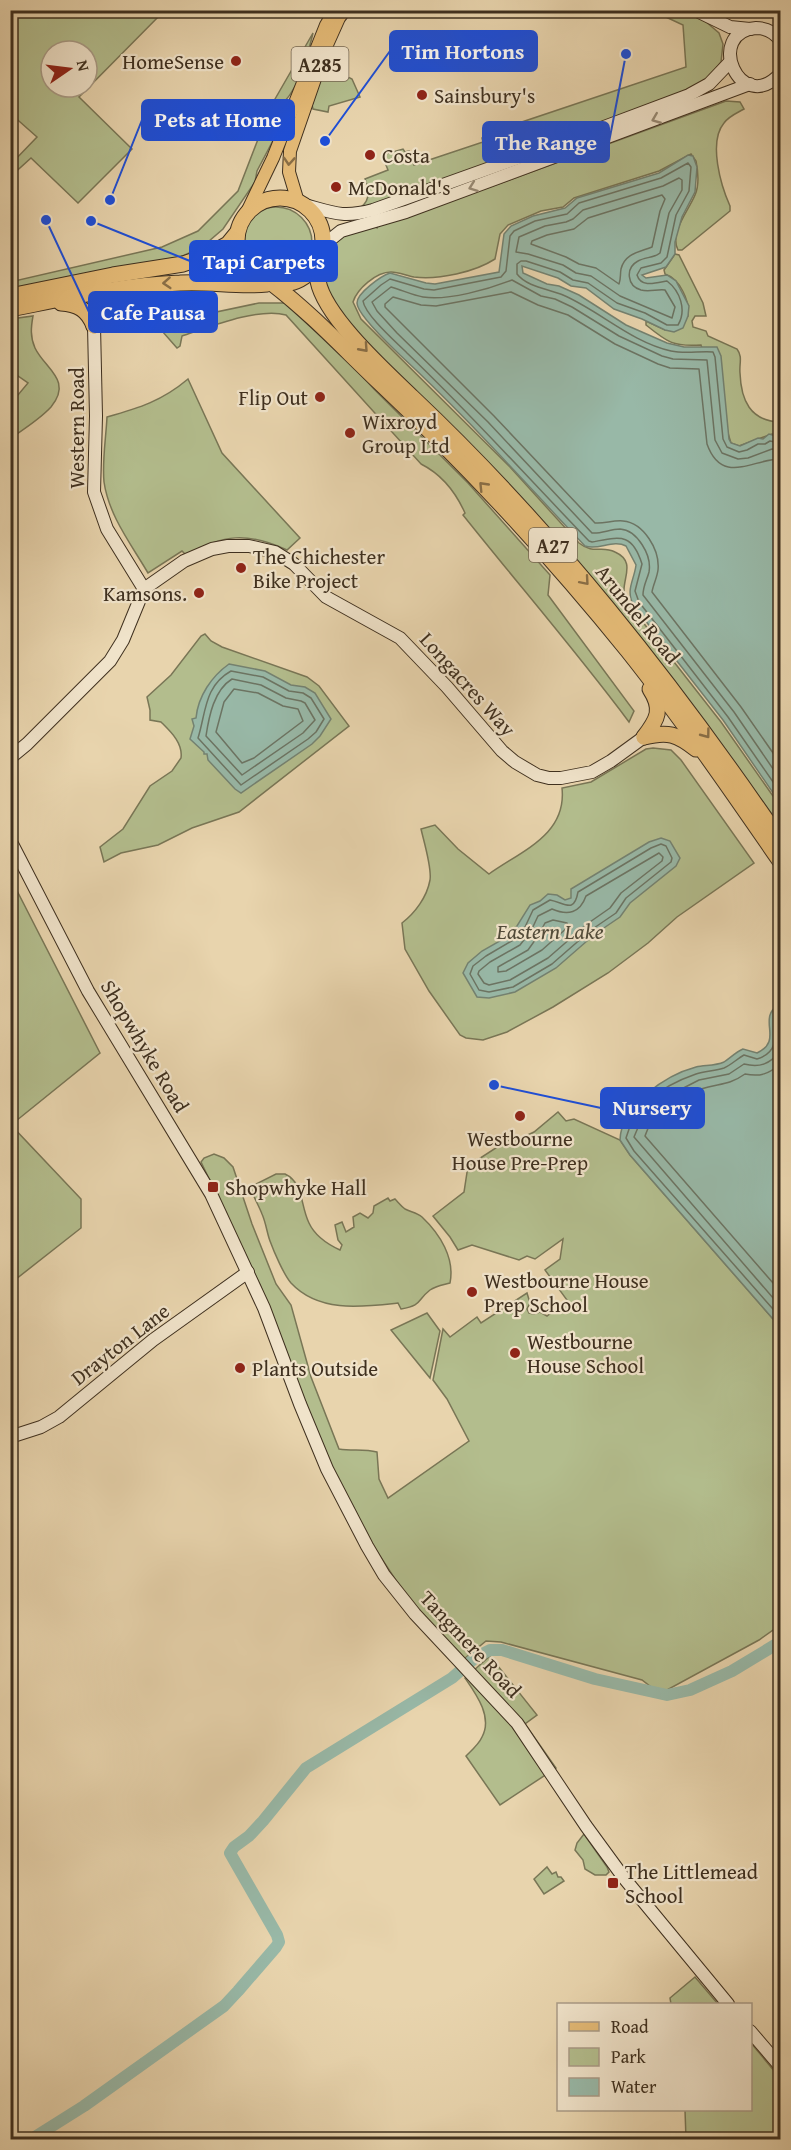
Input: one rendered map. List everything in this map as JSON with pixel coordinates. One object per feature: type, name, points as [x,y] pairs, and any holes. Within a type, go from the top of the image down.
[{"type":"highway","points":[[10,296],[183,264],[214,253],[228,244],[237,233],[246,214],[253,207],[270,199],[289,199],[301,204],[319,221],[324,242],[320,258],[303,278],[275,285],[180,282],[123,289],[10,309]]},
{"type":"highway","points":[[237,233],[237,247],[241,261],[250,273],[275,285]]},
{"type":"highway","name":"Arundel Road","points":[[320,258],[317,280],[321,292],[342,323],[384,370],[440,423],[499,485],[606,607],[714,744],[780,840]]},
{"type":"highway","name":"Arundel Road","points":[[275,285],[306,297],[358,362],[428,428],[496,499],[627,651],[730,787],[780,861]]},
{"type":"highway","points":[[94,326],[96,310],[101,300],[123,289]]},
{"type":"highway","points":[[46,302],[73,304],[80,307],[87,313],[94,326]]},
{"type":"highway","points":[[627,651],[657,699],[656,722],[644,736]]},
{"type":"highway","points":[[644,736],[668,733],[682,738],[696,748],[730,787]]},
{"type":"main road","name":"A285","points":[[246,214],[273,158],[321,36],[335,10]]},
{"type":"main road","name":"A285","points":[[301,204],[289,172],[290,151],[326,47],[345,10]]},
{"type":"street","points":[[695,10],[729,27],[760,28],[779,36]]},
{"type":"street","points":[[716,21],[732,44]]},
{"type":"street","points":[[750,29],[736,38],[732,44],[730,62],[736,76],[750,84]]},
{"type":"street","points":[[301,204],[352,216],[373,210],[689,95],[709,84],[730,62]]},
{"type":"street","points":[[320,258],[331,239],[341,231],[417,208],[750,84],[767,84],[780,74]]},
{"type":"street","name":"Western Road","points":[[94,326],[96,416],[94,492],[107,529],[144,589]]},
{"type":"street","name":"Longacres Way","points":[[144,589],[184,561],[212,549],[228,546],[263,548],[276,552],[294,564],[326,597],[400,638],[447,687],[502,751],[514,762],[537,775],[561,778],[592,772],[644,736]]},
{"type":"street","points":[[10,758],[111,661],[123,640],[144,589]]},
{"type":"street","name":"Shopwhyke Road","points":[[10,840],[88,991],[211,1194],[249,1272]]},
{"type":"street","name":"Drayton Lane","points":[[10,1437],[41,1427],[59,1418],[153,1340],[249,1272]]},
{"type":"street","name":"Tangmere Road","points":[[249,1272],[327,1469],[384,1575],[415,1614],[517,1723],[624,1878],[727,2003]]},
{"type":"street","points":[[752,2033],[780,2066]]},
{"type":"green space","points":[[11,10],[164,11],[99,77],[99,39],[39,39],[39,99],[81,99],[132,149],[78,203],[31,158],[11,176],[11,164],[37,137],[11,114]]},
{"type":"green space","points":[[653,11],[686,11],[705,21],[719,33],[723,44],[721,62],[709,77],[689,90],[389,201],[361,207],[368,194],[365,179],[388,170],[382,155],[403,149],[405,152],[409,151],[414,165],[483,142],[482,138],[486,134],[686,67],[683,25]]},
{"type":"green space","points":[[313,33],[296,85],[276,110],[271,106]]},
{"type":"green space","points":[[342,74],[352,79],[360,97],[329,106],[328,112],[313,109],[312,105],[322,75]]},
{"type":"green space","points":[[726,101],[740,102],[744,109],[726,121],[719,131],[717,141],[718,164],[730,211],[682,250],[678,250],[676,236],[695,195],[698,183],[696,161],[691,154],[659,171],[574,198],[563,207],[541,211],[508,225],[500,234],[495,259],[487,264],[445,276],[424,278],[394,272],[385,273],[368,282],[353,302],[361,319],[510,467],[579,543],[584,547],[610,550],[625,560],[627,569],[624,592],[631,607],[721,722],[780,806],[779,824],[696,710],[612,604],[350,325],[332,300],[322,279],[322,252],[331,239],[371,222],[377,228],[381,218],[487,188]]},
{"type":"green space","points":[[267,116],[273,117],[278,122],[278,131],[257,171],[255,182],[223,229],[202,247],[174,260],[11,292],[10,282],[162,247],[198,231],[238,191]]},
{"type":"green space","points":[[276,207],[296,213],[306,223],[312,243],[306,263],[296,273],[276,279],[256,273],[246,263],[240,243],[246,223],[256,213]]},
{"type":"green space","points":[[675,254],[679,255],[703,303],[706,316],[695,316],[692,321],[693,327],[706,331],[708,336],[737,349],[745,400],[754,413],[761,418],[780,422],[780,437],[772,434],[739,446],[731,443],[701,345],[671,342],[646,325],[646,321],[665,330],[688,316],[683,291],[665,274],[664,270]]},
{"type":"green space","points":[[259,303],[284,303],[297,307],[374,389],[468,483],[550,575],[548,595],[634,711],[629,722],[568,643],[463,515],[465,513],[447,485],[421,464],[286,315],[262,314],[220,323],[182,336],[180,346],[177,348],[162,331],[183,319]]},
{"type":"green space","points":[[33,316],[31,332],[33,344],[55,375],[59,389],[57,398],[51,407],[11,438],[11,394],[18,395],[28,383],[11,371],[11,319]]},
{"type":"green space","points":[[188,379],[222,453],[300,538],[287,550],[260,540],[224,539],[186,555],[182,551],[148,573],[122,529],[107,494],[103,466],[107,417],[150,403]]},
{"type":"green space","points":[[205,634],[211,641],[222,647],[307,677],[319,686],[349,726],[239,812],[192,828],[158,845],[121,853],[104,862],[100,847],[123,829],[150,786],[172,771],[181,758],[180,747],[172,734],[161,722],[150,720],[147,697],[171,675],[201,636]]},
{"type":"green space","points":[[646,749],[671,750],[681,760],[754,863],[677,917],[648,943],[608,973],[553,1007],[507,1032],[483,1040],[460,1035],[429,991],[405,949],[402,923],[420,904],[430,880],[429,862],[421,829],[435,825],[458,849],[489,874],[527,849],[550,830],[562,804],[562,788],[591,782]]},
{"type":"green space","points":[[10,877],[100,1053],[11,1125],[81,1199],[81,1228],[11,1283]]},
{"type":"green space","name":"Westbourne House School","points":[[558,1112],[566,1121],[574,1119],[620,1140],[630,1155],[780,1327],[780,1625],[759,1640],[667,1690],[655,1690],[642,1680],[501,1642],[486,1641],[464,1659],[416,1611],[361,1527],[337,1478],[307,1408],[261,1287],[201,1162],[204,1158],[214,1154],[224,1158],[233,1167],[252,1224],[276,1284],[291,1305],[311,1377],[339,1449],[377,1452],[379,1479],[388,1498],[469,1441],[447,1399],[433,1380],[443,1329],[450,1337],[477,1317],[481,1323],[527,1293],[530,1303],[527,1309],[529,1313],[534,1314],[540,1312],[547,1316],[567,1300],[545,1270],[560,1259],[563,1239],[535,1259],[527,1256],[519,1260],[472,1245],[458,1250],[433,1216],[464,1192],[468,1166],[508,1140],[517,1140],[534,1132]]},
{"type":"green space","points":[[276,1174],[285,1174],[296,1183],[312,1228],[322,1239],[340,1250],[342,1245],[338,1240],[335,1225],[342,1222],[346,1232],[354,1227],[353,1217],[360,1213],[368,1218],[373,1213],[374,1206],[388,1198],[390,1201],[395,1199],[405,1209],[422,1217],[435,1231],[448,1256],[450,1283],[432,1289],[416,1304],[401,1309],[398,1303],[370,1306],[328,1304],[302,1293],[291,1283],[279,1263],[251,1189],[254,1185]]},
{"type":"green space","points":[[427,1313],[440,1331],[430,1378],[391,1330]]},
{"type":"green space","points":[[490,1656],[537,1715],[525,1724],[556,1768],[500,1805],[466,1756],[481,1740],[486,1722],[482,1706],[465,1678]]},
{"type":"green space","points":[[584,1834],[607,1867],[609,1872],[606,1875],[595,1875],[585,1869],[583,1860],[575,1850]]},
{"type":"green space","points":[[547,1867],[552,1874],[556,1872],[558,1877],[564,1881],[544,1894],[534,1879]]},
{"type":"green space","points":[[695,1977],[717,2003],[671,2003],[670,1998]]},
{"type":"green space","points":[[752,2044],[780,2078],[780,2139],[686,2139],[685,2111],[752,2111]]},
{"type":"water","points":[[688,155],[693,156],[697,167],[695,192],[682,217],[675,242],[675,254],[666,267],[642,275],[646,278],[667,275],[676,281],[689,306],[683,328],[674,332],[665,330],[614,309],[586,288],[571,286],[558,278],[522,266],[523,273],[579,295],[626,325],[667,343],[684,347],[717,347],[721,356],[731,443],[740,446],[758,438],[763,439],[769,434],[780,437],[780,803],[723,720],[634,606],[630,590],[636,565],[626,546],[616,544],[585,546],[448,401],[375,330],[362,315],[357,303],[365,290],[390,273],[435,284],[499,272],[504,234],[511,226],[533,216],[565,208],[577,198],[659,173]]},
{"type":"water","points":[[229,664],[265,671],[291,685],[305,687],[315,693],[331,719],[312,744],[241,793],[208,760],[207,754],[204,754],[190,739],[194,726],[192,719],[196,718],[203,694],[217,674]]},
{"type":"water","name":"Eastern Lake","points":[[661,838],[670,841],[680,858],[676,866],[630,903],[620,917],[595,934],[556,968],[515,992],[489,998],[477,997],[463,973],[468,963],[482,951],[512,934],[530,905],[540,901],[548,894],[557,895],[565,900],[571,898],[571,889],[649,842]]},
{"type":"water","points":[[780,1004],[780,1327],[630,1155],[620,1140],[622,1127],[628,1115],[647,1093],[659,1084],[684,1071],[724,1062],[743,1049],[757,1053],[765,1048],[769,1042],[770,1016]]},
{"type":"waterway","points":[[30,2140],[84,2106],[224,2006],[276,1947],[279,1942],[277,1935],[230,1853],[263,1821],[306,1768],[452,1678],[476,1657],[490,1650],[502,1650],[595,1679],[667,1695],[690,1690],[732,1671],[780,1642]]},
{"type":"place","name":"The Range","points":[[626,54]]},
{"type":"place","name":"HomeSense","points":[[236,61]]},
{"type":"place","name":"Sainsbury's","points":[[422,95]]},
{"type":"place","name":"Tim Hortons","points":[[325,141]]},
{"type":"place","name":"Costa","points":[[370,155]]},
{"type":"place","name":"McDonald's","points":[[336,187]]},
{"type":"place","name":"Pets at Home","points":[[110,200]]},
{"type":"place","name":"Cafe Pausa","points":[[46,220]]},
{"type":"place","name":"Tapi Carpets","points":[[91,221]]},
{"type":"place","name":"Flip Out","points":[[320,397]]},
{"type":"place","name":"Wixroyd Group Ltd","points":[[350,433]]},
{"type":"place","name":"The Chichester Bike Project","points":[[241,568]]},
{"type":"place","name":"Kamsons.","points":[[199,593]]},
{"type":"place","name":"Nursery","points":[[494,1085]]},
{"type":"place","name":"Westbourne House Pre-Prep","points":[[520,1116]]},
{"type":"place","name":"Shopwhyke Hall","points":[[213,1187]]},
{"type":"place","name":"Westbourne House Prep School","points":[[472,1292]]},
{"type":"place","name":"Westbourne House School","points":[[515,1353]]},
{"type":"place","name":"Plants Outside","points":[[240,1368]]},
{"type":"place","name":"The Littlemead School","points":[[613,1883]]}]
